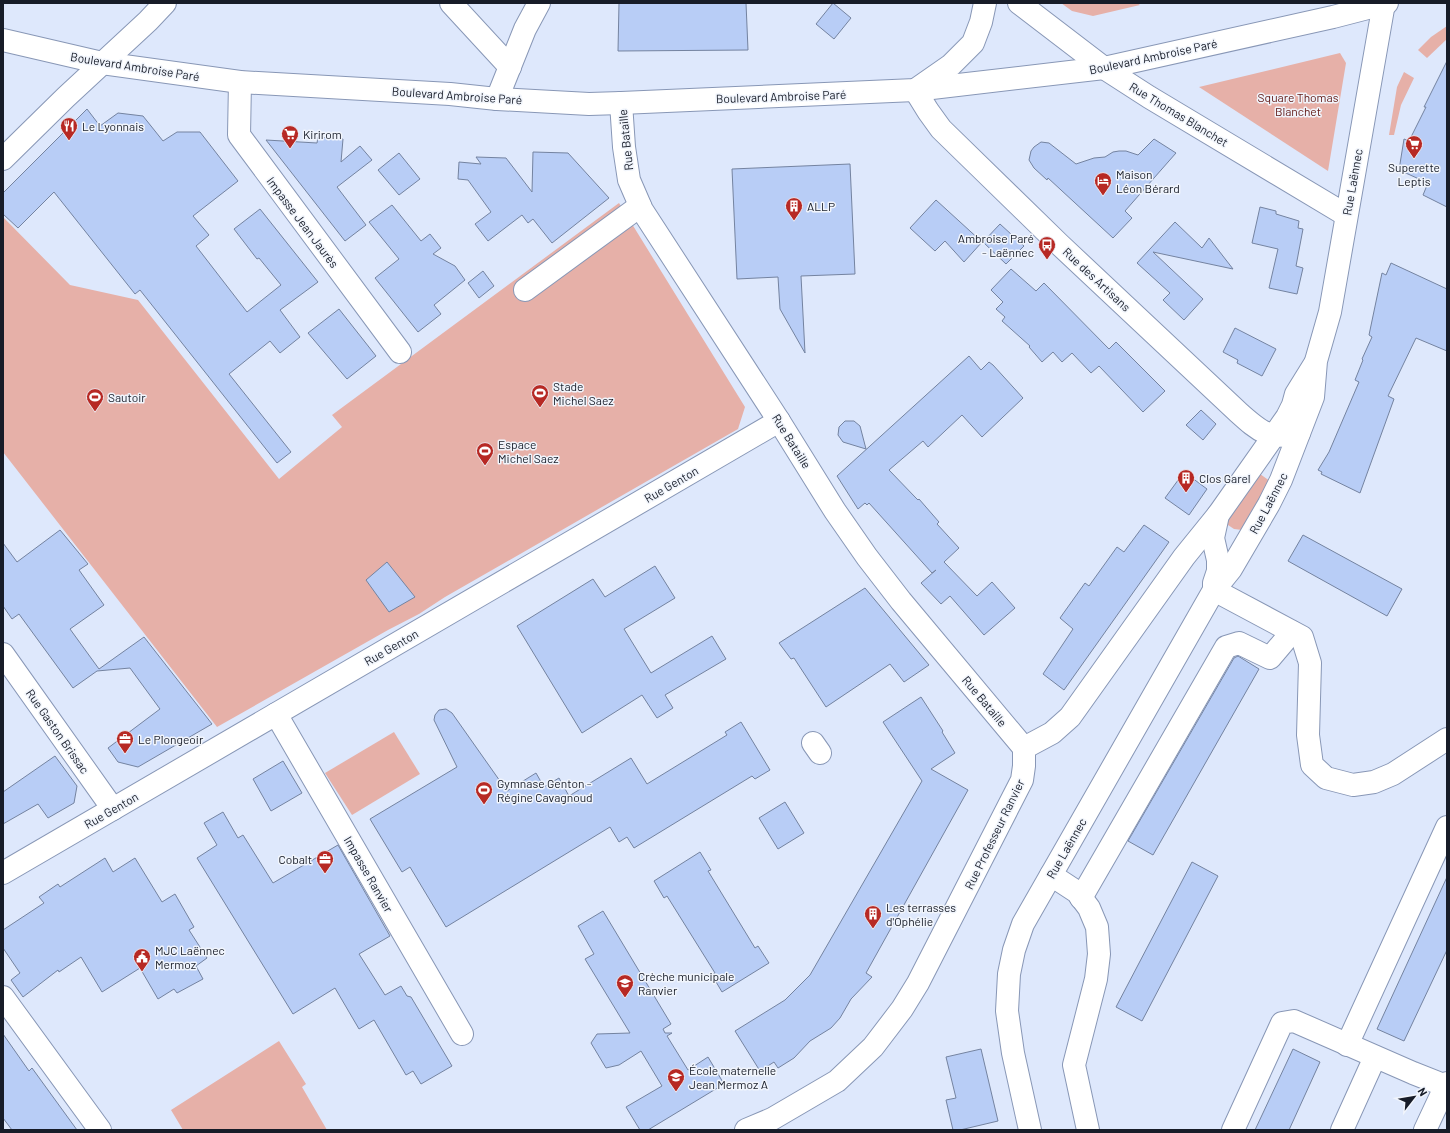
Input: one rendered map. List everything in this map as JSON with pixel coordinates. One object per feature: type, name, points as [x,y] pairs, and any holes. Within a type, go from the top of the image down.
[{"type":"street","points":[[3,159],[165,3]]},
{"type":"street","points":[[451,3],[510,67]]},
{"type":"street","points":[[497,99],[525,29],[539,3]]},
{"type":"street","points":[[916,90],[951,65],[973,44],[981,22],[985,3]]},
{"type":"street","name":"Rue Thomas Blanchet","points":[[1019,3],[1104,68],[1155,101],[1346,215]]},
{"type":"street","name":"Boulevard Ambroise Paré","points":[[3,40],[102,63],[240,82],[450,94],[497,99],[589,104],[916,90],[1104,68],[1385,3]]},
{"type":"street","name":"Rue Laënnec","points":[[1030,1130],[1013,1053],[1007,1011],[1009,974],[1014,950],[1023,924],[1214,590],[1225,564],[1274,494],[1281,480],[1312,397],[1316,361],[1330,312],[1346,215],[1385,3]]},
{"type":"street","name":"Impasse Jean Jaurès","points":[[240,82],[238,135],[400,352]]},
{"type":"street","name":"Rue des Artisans","points":[[916,90],[928,111],[941,128],[1025,211],[1238,412],[1254,426],[1272,436]]},
{"type":"street","name":"Rue Bataille","points":[[621,103],[624,147],[629,180],[640,206],[779,421],[835,511],[867,557],[901,601],[1024,748]]},
{"type":"street","points":[[525,290],[640,206]]},
{"type":"street","name":"Rue Laënnec","points":[[1225,564],[1213,538],[1218,515],[1272,436],[1287,417],[1293,405],[1296,394],[1316,361]]},
{"type":"street","name":"Rue Genton","points":[[3,873],[779,421]]},
{"type":"street","points":[[1272,436],[1299,433]]},
{"type":"street","points":[[1024,748],[1052,733],[1070,717],[1184,558],[1218,515]]},
{"type":"street","points":[[1196,543],[1225,564]]},
{"type":"street","points":[[1214,590],[1302,637],[1310,663],[1308,735],[1312,764],[1326,778],[1353,785],[1374,782],[1393,774],[1447,739]]},
{"type":"street","points":[[1081,898],[1226,647],[1239,643],[1270,658],[1292,632]]},
{"type":"street","name":"Rue Gaston Brissac","points":[[3,654],[113,809]]},
{"type":"street","name":"Impasse Ranvier","points":[[276,714],[462,1034]]},
{"type":"street","name":"Rue Professeur Ranvier","points":[[746,1130],[772,1119],[837,1081],[873,1047],[902,1009],[918,983],[1022,780],[1024,748]]},
{"type":"street","points":[[1347,1044],[1447,827]]},
{"type":"street","points":[[1051,875],[1077,892],[1090,908],[1097,927],[1099,954],[1096,979],[1074,1065],[1088,1130]]},
{"type":"street","points":[[3,996],[100,1130]]},
{"type":"street","points":[[1233,1130],[1282,1023],[1294,1021],[1375,1057],[1446,1085],[1425,1130]]},
{"type":"street","points":[[1342,1130],[1375,1057]]},
{"type":"green space","points":[[1061,3],[1137,3],[1140,5],[1093,16],[1072,11]]},
{"type":"green space","points":[[1447,26],[1447,39],[1427,58],[1418,50],[1431,37]]},
{"type":"green space","name":"Square Thomas Blanchet","points":[[1340,53],[1346,63],[1328,171],[1199,87]]},
{"type":"green space","points":[[1404,72],[1414,78],[1401,105],[1394,135],[1389,135],[1397,87]]},
{"type":"green space","name":"Espace Michel Saez","points":[[619,203],[745,407],[738,429],[445,597],[419,614],[217,727],[3,452],[3,217],[70,285],[138,300],[279,479],[342,427],[332,415]]},
{"type":"green space","points":[[1260,474],[1274,484],[1242,530],[1234,529],[1228,525],[1227,519]]},
{"type":"green space","points":[[394,732],[420,774],[352,815],[325,773]]},
{"type":"green space","points":[[279,1041],[306,1084],[302,1087],[327,1130],[183,1130],[171,1110]]},
{"type":"building","points":[[619,3],[746,3],[748,50],[618,51]]},
{"type":"building","points":[[833,3],[851,18],[834,39],[816,24]]},
{"type":"building","points":[[1447,61],[1447,207],[1423,195],[1428,183],[1399,170],[1404,139],[1409,141]]},
{"type":"building","points":[[87,109],[100,126],[118,113],[143,116],[163,141],[177,132],[200,132],[238,181],[193,216],[209,235],[196,246],[247,312],[281,285],[259,258],[257,259],[234,229],[260,209],[318,282],[280,310],[300,337],[280,353],[270,341],[229,374],[291,452],[277,463],[140,290],[135,294],[54,192],[18,228],[3,214],[3,193]]},
{"type":"building","points":[[318,137],[343,139],[341,162],[360,146],[372,160],[337,187],[366,225],[345,241],[266,140],[317,143]]},
{"type":"building","name":"Maison Léon Bérard","points":[[1154,139],[1176,153],[1125,211],[1132,218],[1113,238],[1048,178],[1047,180],[1034,168],[1029,160],[1031,151],[1041,142],[1049,143],[1076,164],[1094,158],[1105,157],[1113,152],[1119,151],[1126,151],[1138,155]]},
{"type":"building","points":[[533,152],[568,153],[609,198],[552,243],[533,219],[528,223],[522,215],[488,241],[475,224],[491,212],[468,180],[458,179],[459,162],[481,164],[476,157],[506,158],[532,192]]},
{"type":"building","points":[[399,153],[420,179],[399,195],[378,170]]},
{"type":"building","name":"ALLP","points":[[850,164],[855,274],[801,276],[805,353],[780,309],[778,277],[737,279],[732,169]]},
{"type":"building","points":[[936,200],[982,242],[964,262],[945,241],[935,251],[910,228]]},
{"type":"building","points":[[392,205],[421,241],[430,234],[441,248],[433,254],[455,266],[465,280],[434,305],[441,314],[418,332],[375,278],[399,259],[369,222]]},
{"type":"building","points":[[1260,207],[1276,211],[1276,214],[1299,221],[1298,228],[1303,229],[1296,266],[1303,268],[1297,294],[1269,288],[1278,249],[1252,243]]},
{"type":"building","points":[[1175,222],[1202,248],[1209,238],[1233,269],[1153,252],[1203,299],[1184,320],[1163,300],[1170,293],[1137,263]]},
{"type":"building","points":[[1000,224],[1024,246],[1006,264],[983,242]]},
{"type":"building","points":[[1391,263],[1447,289],[1447,351],[1416,338],[1388,396],[1394,399],[1360,493],[1321,474],[1322,472],[1318,470],[1329,452],[1359,382],[1355,380],[1363,360],[1362,359],[1372,337],[1369,335],[1382,273],[1386,275]]},
{"type":"building","points":[[1011,269],[1036,291],[1044,283],[1109,349],[1116,342],[1165,391],[1143,412],[1099,366],[1091,373],[1072,353],[1062,362],[1053,352],[1042,362],[1029,347],[1030,346],[1002,321],[1005,317],[996,309],[1003,302],[991,290]]},
{"type":"building","points":[[483,271],[494,286],[479,298],[468,283]]},
{"type":"building","points":[[339,309],[376,356],[347,379],[308,333]]},
{"type":"building","points":[[1235,328],[1276,349],[1262,376],[1237,363],[1238,360],[1223,352]]},
{"type":"building","points":[[969,356],[981,370],[989,362],[993,365],[1023,398],[982,437],[962,415],[928,447],[923,441],[889,470],[918,500],[919,499],[939,522],[937,524],[959,548],[944,562],[977,596],[992,582],[1015,608],[984,635],[950,596],[941,604],[921,583],[936,570],[932,573],[869,503],[867,505],[865,503],[858,509],[837,476]]},
{"type":"building","points":[[1201,410],[1216,424],[1203,440],[1186,425]]},
{"type":"building","points":[[845,421],[854,421],[860,426],[866,449],[843,442],[838,435],[839,427]]},
{"type":"building","name":"Clos Garel","points":[[1184,472],[1207,489],[1189,515],[1165,498]]},
{"type":"building","points":[[1144,525],[1169,542],[1064,690],[1043,674],[1073,629],[1060,618],[1085,583],[1089,586],[1117,547],[1124,552]]},
{"type":"building","points":[[60,530],[88,564],[79,570],[104,605],[70,629],[99,669],[144,637],[212,724],[138,767],[118,762],[108,748],[160,709],[130,668],[97,671],[73,688],[19,614],[12,619],[3,606],[3,543],[17,562]]},
{"type":"building","points":[[1303,535],[1402,589],[1387,616],[1288,561]]},
{"type":"building","points":[[387,562],[415,597],[389,612],[366,580]]},
{"type":"building","points":[[655,566],[675,598],[624,629],[651,673],[712,636],[726,659],[665,695],[673,708],[657,718],[642,695],[582,733],[517,626],[593,579],[605,597]]},
{"type":"building","points":[[865,588],[929,665],[904,682],[890,664],[826,707],[794,658],[791,659],[779,643]]},
{"type":"building","points":[[1238,656],[1259,669],[1153,855],[1128,841],[1234,658]]},
{"type":"building","name":"Les terrasses d'Ophélie","points":[[921,697],[955,753],[931,769],[968,790],[866,973],[872,977],[851,999],[840,1018],[831,1028],[810,1041],[794,1058],[778,1068],[774,1062],[760,1071],[735,1031],[785,1000],[810,975],[922,781],[883,722]]},
{"type":"building","name":"Gymnase Genton - Régine Cavagnoud","points":[[446,709],[452,713],[507,791],[536,773],[544,787],[559,778],[569,796],[631,758],[647,784],[727,735],[725,732],[741,722],[770,770],[755,779],[752,776],[634,848],[627,837],[619,842],[610,827],[446,927],[410,867],[402,872],[370,819],[457,767],[434,720],[435,715],[439,710]]},
{"type":"building","points":[[55,756],[77,786],[74,803],[48,818],[38,804],[3,824],[3,792]]},
{"type":"building","points":[[283,761],[302,793],[271,811],[253,779]]},
{"type":"building","points":[[785,802],[804,833],[778,849],[759,818]]},
{"type":"building","points":[[223,812],[238,838],[243,835],[273,883],[338,845],[390,936],[359,954],[385,995],[401,986],[407,996],[411,997],[452,1066],[421,1084],[413,1071],[406,1075],[374,1020],[359,1029],[335,988],[293,1014],[197,858],[217,845],[204,823]]},
{"type":"building","points":[[700,852],[711,870],[708,871],[755,948],[758,946],[769,963],[722,992],[712,975],[715,973],[667,896],[664,898],[654,881]]},
{"type":"building","points":[[105,858],[113,872],[135,858],[162,902],[175,894],[194,927],[189,930],[207,958],[196,966],[203,979],[177,993],[174,989],[158,999],[140,968],[102,992],[81,957],[59,972],[58,970],[23,997],[11,980],[20,973],[3,948],[3,930],[44,903],[39,897],[58,884],[60,887]]},
{"type":"building","points":[[1192,862],[1218,876],[1142,1021],[1116,1007]]},
{"type":"building","points":[[1447,877],[1447,950],[1404,1041],[1377,1029]]},
{"type":"building","points":[[603,911],[671,1024],[663,1029],[665,1033],[672,1033],[667,1036],[688,1070],[708,1057],[724,1084],[648,1130],[640,1130],[626,1107],[662,1086],[641,1051],[619,1065],[606,1068],[591,1043],[597,1034],[630,1033],[585,959],[594,954],[578,926]]},
{"type":"building","points":[[3,1034],[29,1071],[32,1068],[77,1130],[12,1130],[3,1118]]},
{"type":"building","points":[[981,1049],[998,1121],[960,1130],[953,1130],[946,1100],[956,1098],[946,1057]]},
{"type":"building","points":[[1293,1049],[1320,1062],[1289,1130],[1255,1130]]},
{"type":"place","name":"Le Lyonnais","points":[[69,141]]},
{"type":"place","name":"Kirirom","points":[[290,149]]},
{"type":"place","name":"Superette Leptis","points":[[1414,159]]},
{"type":"place","name":"Maison Léon Bérard","points":[[1103,196]]},
{"type":"place","name":"ALLP","points":[[794,221]]},
{"type":"place","name":"Ambroise Paré - Laënnec","points":[[1047,260]]},
{"type":"place","name":"Stade Michel Saez","points":[[540,408]]},
{"type":"place","name":"Sautoir","points":[[95,412]]},
{"type":"place","name":"Espace Michel Saez","points":[[485,466]]},
{"type":"place","name":"Clos Garel","points":[[1186,493]]},
{"type":"place","name":"Le Plongeoir","points":[[125,754]]},
{"type":"place","name":"Gymnase Genton - Régine Cavagnoud","points":[[484,805]]},
{"type":"place","name":"Cobalt","points":[[325,874]]},
{"type":"place","name":"Les terrasses d'Ophélie","points":[[873,929]]},
{"type":"place","name":"MJC Laënnec Mermoz","points":[[142,972]]},
{"type":"place","name":"Crèche municipale Ranvier","points":[[625,998]]},
{"type":"place","name":"École maternelle Jean Mermoz A","points":[[676,1092]]}]
